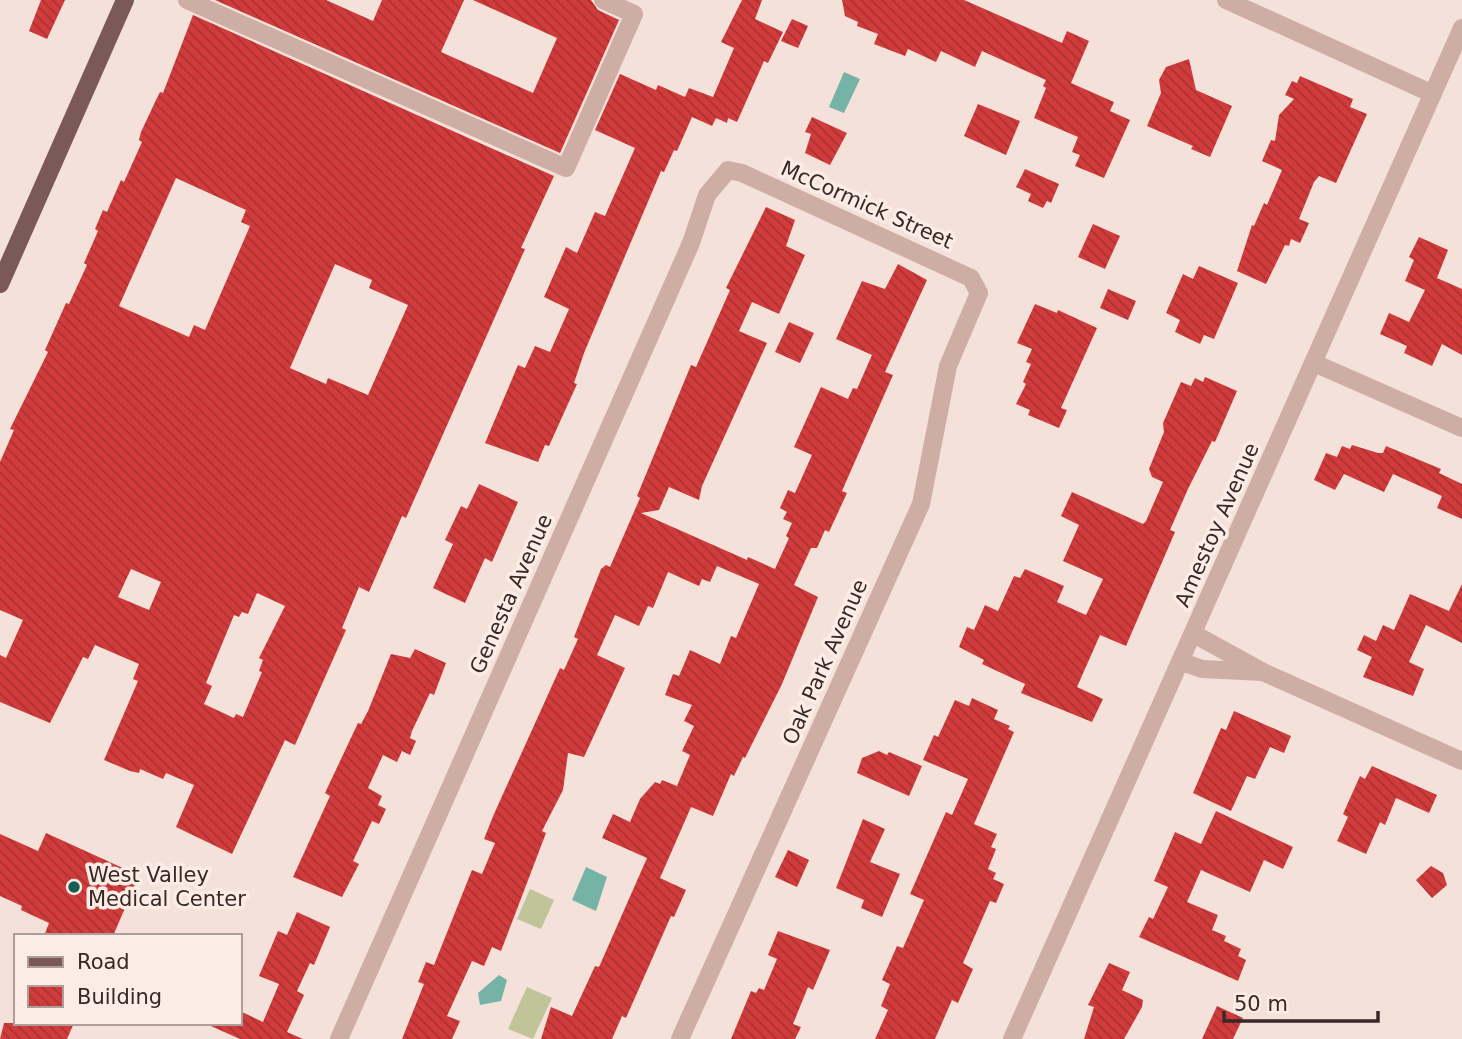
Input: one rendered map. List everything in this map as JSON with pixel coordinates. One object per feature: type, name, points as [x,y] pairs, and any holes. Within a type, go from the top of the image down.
[{"type":"main road","points":[[0,284],[125,0]]},
{"type":"street","points":[[187,0],[566,168],[634,14],[603,0]]},
{"type":"street","points":[[1226,0],[1433,94]]},
{"type":"street","name":"Amestoy Avenue","points":[[1012,1039],[1462,28]]},
{"type":"street","name":"McCormick Street","points":[[728,170],[742,173],[971,278],[979,293]]},
{"type":"street","name":"Genesta Avenue","points":[[339,1039],[691,243],[707,195],[728,170]]},
{"type":"street","name":"Oak Park Avenue","points":[[681,1039],[921,504],[948,366],[979,293]]},
{"type":"street","points":[[1314,363],[1462,428]]},
{"type":"street","points":[[1194,634],[1263,672],[1462,761]]},
{"type":"street","points":[[1182,662],[1202,669],[1263,672]]},
{"type":"green space","points":[[530,889],[554,900],[541,929],[517,919]]},
{"type":"green space","points":[[527,987],[552,998],[533,1039],[508,1029]]},
{"type":"water","points":[[844,72],[860,79],[844,113],[829,107]]},
{"type":"water","points":[[586,867],[607,877],[596,911],[572,900]]},
{"type":"water","points":[[499,975],[507,980],[501,1001],[480,1005],[478,993]]},
{"type":"building","points":[[41,0],[65,0],[47,39],[29,31]]},
{"type":"building","points":[[215,0],[326,0],[373,21],[382,0],[464,0],[441,52],[533,93],[557,38],[473,0],[591,0],[598,10],[619,20],[560,153]]},
{"type":"building","points":[[742,0],[762,0],[755,19],[783,32],[768,63],[764,61],[737,122],[728,118],[727,123],[716,118],[712,126],[692,117],[677,151],[674,150],[664,172],[661,171],[584,353],[574,383],[577,384],[549,446],[545,445],[538,462],[485,443],[518,365],[525,368],[535,346],[550,352],[569,309],[544,297],[566,247],[577,253],[595,212],[605,216],[635,148],[595,130],[620,74],[656,90],[658,85],[685,97],[689,88],[713,97],[734,48],[721,42]]},
{"type":"building","points":[[842,0],[964,0],[1062,43],[1067,31],[1089,41],[1071,83],[1114,102],[1110,111],[1130,120],[1104,178],[1075,166],[1080,155],[1072,152],[1078,137],[1034,118],[1046,88],[1043,86],[1046,80],[982,51],[975,67],[941,51],[936,62],[908,49],[905,56],[874,44],[878,34],[857,26],[858,22],[845,16]]},
{"type":"building","points":[[193,15],[554,176],[521,248],[525,249],[406,518],[402,516],[369,592],[359,587],[342,628],[346,630],[295,745],[285,740],[232,854],[176,827],[194,785],[166,773],[163,779],[140,769],[139,773],[130,771],[104,760],[138,681],[133,679],[139,664],[95,645],[88,659],[83,657],[50,723],[0,702],[0,655],[6,658],[23,620],[0,610],[0,462],[14,430],[10,429],[48,352],[45,350],[66,303],[69,304],[87,265],[84,263],[98,231],[95,229],[103,210],[107,212],[121,180],[124,182],[142,142],[139,140],[141,132],[160,92],[163,93]],"holes":[[[176,178],[246,210],[241,222],[250,226],[205,330],[194,325],[189,337],[119,306]],[[335,264],[372,280],[369,288],[408,305],[368,395],[328,378],[326,384],[290,368]],[[131,569],[161,582],[149,610],[118,597]],[[257,593],[285,606],[259,658],[263,660],[259,671],[262,672],[243,717],[236,714],[234,718],[204,704],[212,686],[206,683],[234,615],[239,617],[242,612],[248,614]]]},
{"type":"building","points":[[792,19],[808,26],[798,48],[781,41]]},
{"type":"building","points":[[1189,59],[1196,90],[1232,106],[1210,157],[1191,149],[1193,146],[1147,126],[1161,93],[1159,80],[1166,67]]},
{"type":"building","points":[[1300,76],[1353,99],[1350,107],[1367,114],[1336,183],[1319,176],[1314,182],[1299,219],[1309,223],[1300,243],[1291,239],[1289,246],[1285,245],[1266,284],[1237,271],[1252,225],[1254,226],[1264,203],[1267,205],[1282,170],[1262,161],[1271,140],[1275,141],[1279,115],[1294,99],[1285,95],[1292,81],[1297,83]]},
{"type":"building","points":[[978,104],[1020,121],[1006,155],[964,136]]},
{"type":"building","points":[[812,117],[847,133],[830,165],[805,153],[811,134],[805,132]]},
{"type":"building","points":[[1025,169],[1059,184],[1051,203],[1047,201],[1043,208],[1028,201],[1031,194],[1016,187]]},
{"type":"building","points":[[766,207],[795,220],[786,246],[805,255],[779,314],[752,302],[739,331],[767,343],[702,486],[699,500],[669,487],[659,510],[641,513],[747,560],[748,557],[775,569],[789,538],[786,536],[792,523],[783,519],[787,512],[780,508],[788,490],[795,493],[812,455],[794,447],[821,387],[848,399],[853,388],[857,389],[872,355],[836,339],[862,281],[885,289],[898,264],[927,280],[885,372],[893,375],[842,491],[847,493],[829,532],[825,530],[817,548],[811,548],[794,585],[818,597],[782,684],[745,758],[743,757],[734,776],[731,774],[713,816],[691,807],[660,878],[686,890],[674,917],[671,916],[626,1018],[622,1016],[612,1039],[541,1039],[551,1007],[572,1016],[595,966],[599,967],[647,858],[602,838],[613,814],[630,822],[640,799],[655,782],[660,784],[662,780],[677,786],[690,755],[682,751],[694,726],[684,721],[692,705],[665,695],[673,674],[679,676],[690,650],[720,664],[731,636],[736,638],[759,584],[717,566],[710,582],[702,579],[699,586],[668,572],[653,608],[648,606],[639,626],[615,615],[597,655],[625,668],[584,757],[568,753],[563,790],[542,831],[546,833],[501,951],[492,947],[484,966],[472,961],[447,1016],[460,1021],[452,1039],[402,1039],[424,984],[418,982],[426,962],[434,965],[472,870],[482,874],[495,843],[484,839],[494,814],[560,668],[564,670],[578,639],[574,637],[601,569],[606,565],[610,567],[640,498],[637,496],[691,365],[696,367],[730,290],[726,288]]},
{"type":"building","points":[[1093,224],[1120,236],[1105,269],[1078,257]]},
{"type":"building","points":[[1419,237],[1448,250],[1437,278],[1462,289],[1462,355],[1442,344],[1432,366],[1404,353],[1407,346],[1380,334],[1389,313],[1409,322],[1425,290],[1405,281],[1414,260],[1409,257]]},
{"type":"building","points":[[1199,266],[1238,283],[1214,339],[1204,335],[1200,344],[1175,332],[1180,320],[1166,313],[1183,274],[1193,279]]},
{"type":"building","points":[[1108,289],[1136,301],[1128,320],[1100,308]]},
{"type":"building","points":[[1035,304],[1057,313],[1058,310],[1097,328],[1061,408],[1067,410],[1059,428],[1028,415],[1030,410],[1016,404],[1026,384],[1023,382],[1031,364],[1026,362],[1032,349],[1017,343]]},
{"type":"building","points":[[789,322],[814,333],[800,363],[775,352]]},
{"type":"building","points":[[1205,377],[1237,391],[1215,442],[1212,441],[1170,530],[1175,532],[1126,646],[1100,635],[1077,687],[1103,699],[1092,722],[1021,693],[1025,684],[982,664],[984,660],[959,647],[967,627],[974,630],[985,605],[998,611],[1014,576],[1020,578],[1025,569],[1064,586],[1057,602],[1086,615],[1103,579],[1063,561],[1079,525],[1061,516],[1072,492],[1143,524],[1163,482],[1152,477],[1149,469],[1164,432],[1163,423],[1181,382],[1191,386],[1195,378],[1203,382]]},
{"type":"building","points":[[1352,445],[1378,453],[1383,453],[1386,446],[1441,469],[1439,473],[1462,484],[1462,519],[1437,508],[1442,496],[1393,474],[1384,492],[1344,474],[1335,490],[1314,480],[1326,453],[1337,457],[1342,446],[1350,449]]},
{"type":"building","points":[[479,484],[518,502],[492,562],[485,558],[465,603],[433,588],[453,544],[445,540],[461,506],[467,509]]},
{"type":"building","points":[[1462,584],[1462,643],[1426,625],[1409,662],[1424,669],[1413,696],[1363,677],[1372,657],[1357,650],[1364,635],[1376,641],[1383,625],[1394,630],[1410,594],[1449,611]]},
{"type":"building","points":[[415,649],[446,663],[434,695],[430,693],[412,731],[410,738],[416,741],[410,755],[402,751],[397,762],[383,755],[368,788],[382,796],[378,805],[386,809],[379,824],[372,821],[353,861],[359,864],[342,897],[293,877],[330,796],[325,793],[358,723],[361,724],[368,711],[391,654],[410,658]]},
{"type":"building","points":[[972,698],[998,710],[994,719],[1010,726],[1008,729],[1014,732],[974,824],[997,834],[991,847],[996,849],[988,869],[996,873],[993,879],[1004,884],[996,903],[990,901],[963,963],[973,969],[958,1003],[952,1000],[935,1039],[875,1039],[888,1010],[881,1006],[890,984],[882,980],[897,946],[903,948],[924,900],[910,894],[946,812],[952,815],[968,779],[923,760],[934,735],[938,737],[955,700],[969,706]]},
{"type":"building","points":[[1234,711],[1291,736],[1284,753],[1270,747],[1255,779],[1247,776],[1231,811],[1193,793],[1221,728],[1226,730]]},
{"type":"building","points":[[879,751],[887,755],[889,752],[922,766],[909,796],[857,773],[862,758]]},
{"type":"building","points":[[1372,766],[1437,795],[1429,813],[1396,798],[1385,825],[1380,822],[1366,854],[1337,841],[1348,817],[1343,814],[1360,776],[1365,779]]},
{"type":"building","points":[[1216,811],[1293,847],[1283,869],[1264,860],[1250,892],[1201,870],[1187,902],[1218,915],[1212,930],[1226,936],[1224,941],[1241,949],[1238,956],[1246,960],[1238,981],[1139,937],[1149,917],[1153,919],[1168,887],[1154,881],[1175,832],[1201,844]]},
{"type":"building","points":[[863,819],[885,829],[870,862],[900,874],[882,917],[861,908],[864,900],[836,888]]},
{"type":"building","name":"West Valley Medical Center","points":[[46,833],[125,869],[123,874],[137,880],[114,934],[45,934],[49,923],[21,910],[22,906],[0,896],[0,834],[38,851]]},
{"type":"building","points":[[788,850],[809,860],[797,887],[775,877]]},
{"type":"building","points":[[1431,866],[1443,873],[1447,885],[1432,898],[1416,880]]},
{"type":"building","points":[[297,912],[330,927],[314,965],[310,963],[297,991],[304,995],[287,1032],[303,1039],[240,1039],[208,1025],[242,1025],[242,1012],[263,1022],[279,984],[259,976],[278,931],[287,935]]},
{"type":"building","points":[[778,931],[830,950],[813,990],[808,987],[793,1024],[801,1027],[795,1039],[731,1039],[751,991],[756,993],[759,988],[764,990],[777,959],[768,955]]},
{"type":"building","points":[[1109,963],[1130,972],[1122,990],[1143,1000],[1142,1007],[1124,1039],[1084,1039],[1094,1007],[1088,1005]]},
{"type":"building","points":[[1217,1006],[1243,1018],[1233,1039],[1202,1039]]},
{"type":"building","points":[[4,1023],[73,1025],[67,1039],[0,1039]]},
{"type":"place","name":"West Valley Medical Center","points":[[74,887]]}]
